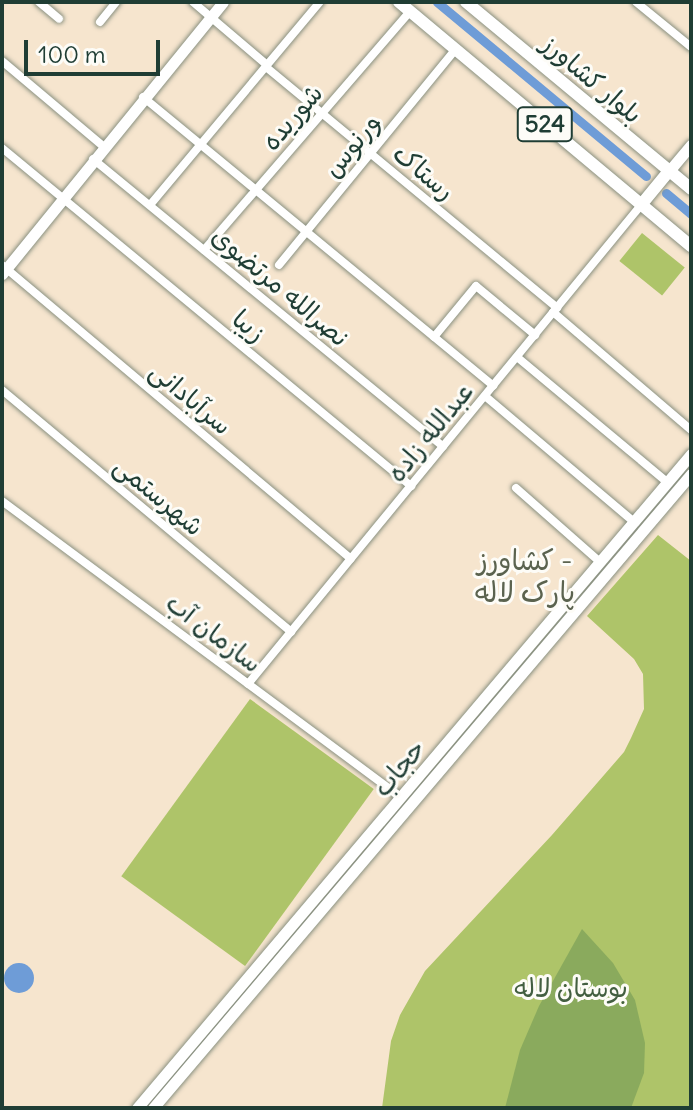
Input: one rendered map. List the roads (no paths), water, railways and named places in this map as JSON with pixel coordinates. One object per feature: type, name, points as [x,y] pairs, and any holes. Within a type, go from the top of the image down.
[{"type":"main road","points":[[3,269],[223,2]]},
{"type":"main road","name":"524","points":[[399,2],[691,246]]},
{"type":"main road","name":"بلوار کشاورز","points":[[466,2],[691,189]]},
{"type":"main road","points":[[641,205],[691,145]]},
{"type":"main road","name":"حجاب","points":[[153,1108],[406,801],[672,486],[691,454]]},
{"type":"main road","name":"حجاب","points":[[587,587],[600,562],[634,522],[672,486],[691,474]]},
{"type":"main road","name":"حجاب","points":[[137,1108],[406,801]]},
{"type":"street","points":[[39,2],[59,19]]},
{"type":"street","points":[[100,22],[116,2]]},
{"type":"street","name":"رستاک","points":[[193,2],[691,430]]},
{"type":"street","points":[[150,205],[320,2]]},
{"type":"street","points":[[636,2],[691,47]]},
{"type":"street","name":"شوریده","points":[[204,250],[410,11]]},
{"type":"street","name":"ورنوس","points":[[279,265],[456,49]]},
{"type":"street","points":[[2,61],[103,146]]},
{"type":"street","points":[[143,97],[493,386]]},
{"type":"street","name":"زیبا","points":[[2,148],[411,486]]},
{"type":"street","name":"نصرالله مرتضوی","points":[[93,158],[443,447]]},
{"type":"street","name":"عبدالله زاده","points":[[248,684],[641,205]]},
{"type":"street","name":"سرآبادانی","points":[[3,269],[351,559]]},
{"type":"street","points":[[434,337],[476,286],[535,335]]},
{"type":"street","points":[[517,357],[672,486]]},
{"type":"street","name":"شهرستمی","points":[[2,390],[291,632]]},
{"type":"street","points":[[485,396],[634,522]]},
{"type":"street","points":[[516,488],[600,562]]},
{"type":"street","name":"سازمان آب","points":[[2,501],[406,801]]},
{"type":"water","points":[[19,963],[30,967],[34,978],[30,989],[19,993],[8,989],[4,978],[8,967]]},
{"type":"waterway","points":[[437,2],[646,176]]},
{"type":"waterway","points":[[666,193],[691,214]]},
{"type":"district","name":"کشاورز - پارک لاله","points":[[525,576]]},
{"type":"park label","name":"بوستان لاله","points":[[571,988]]}]
